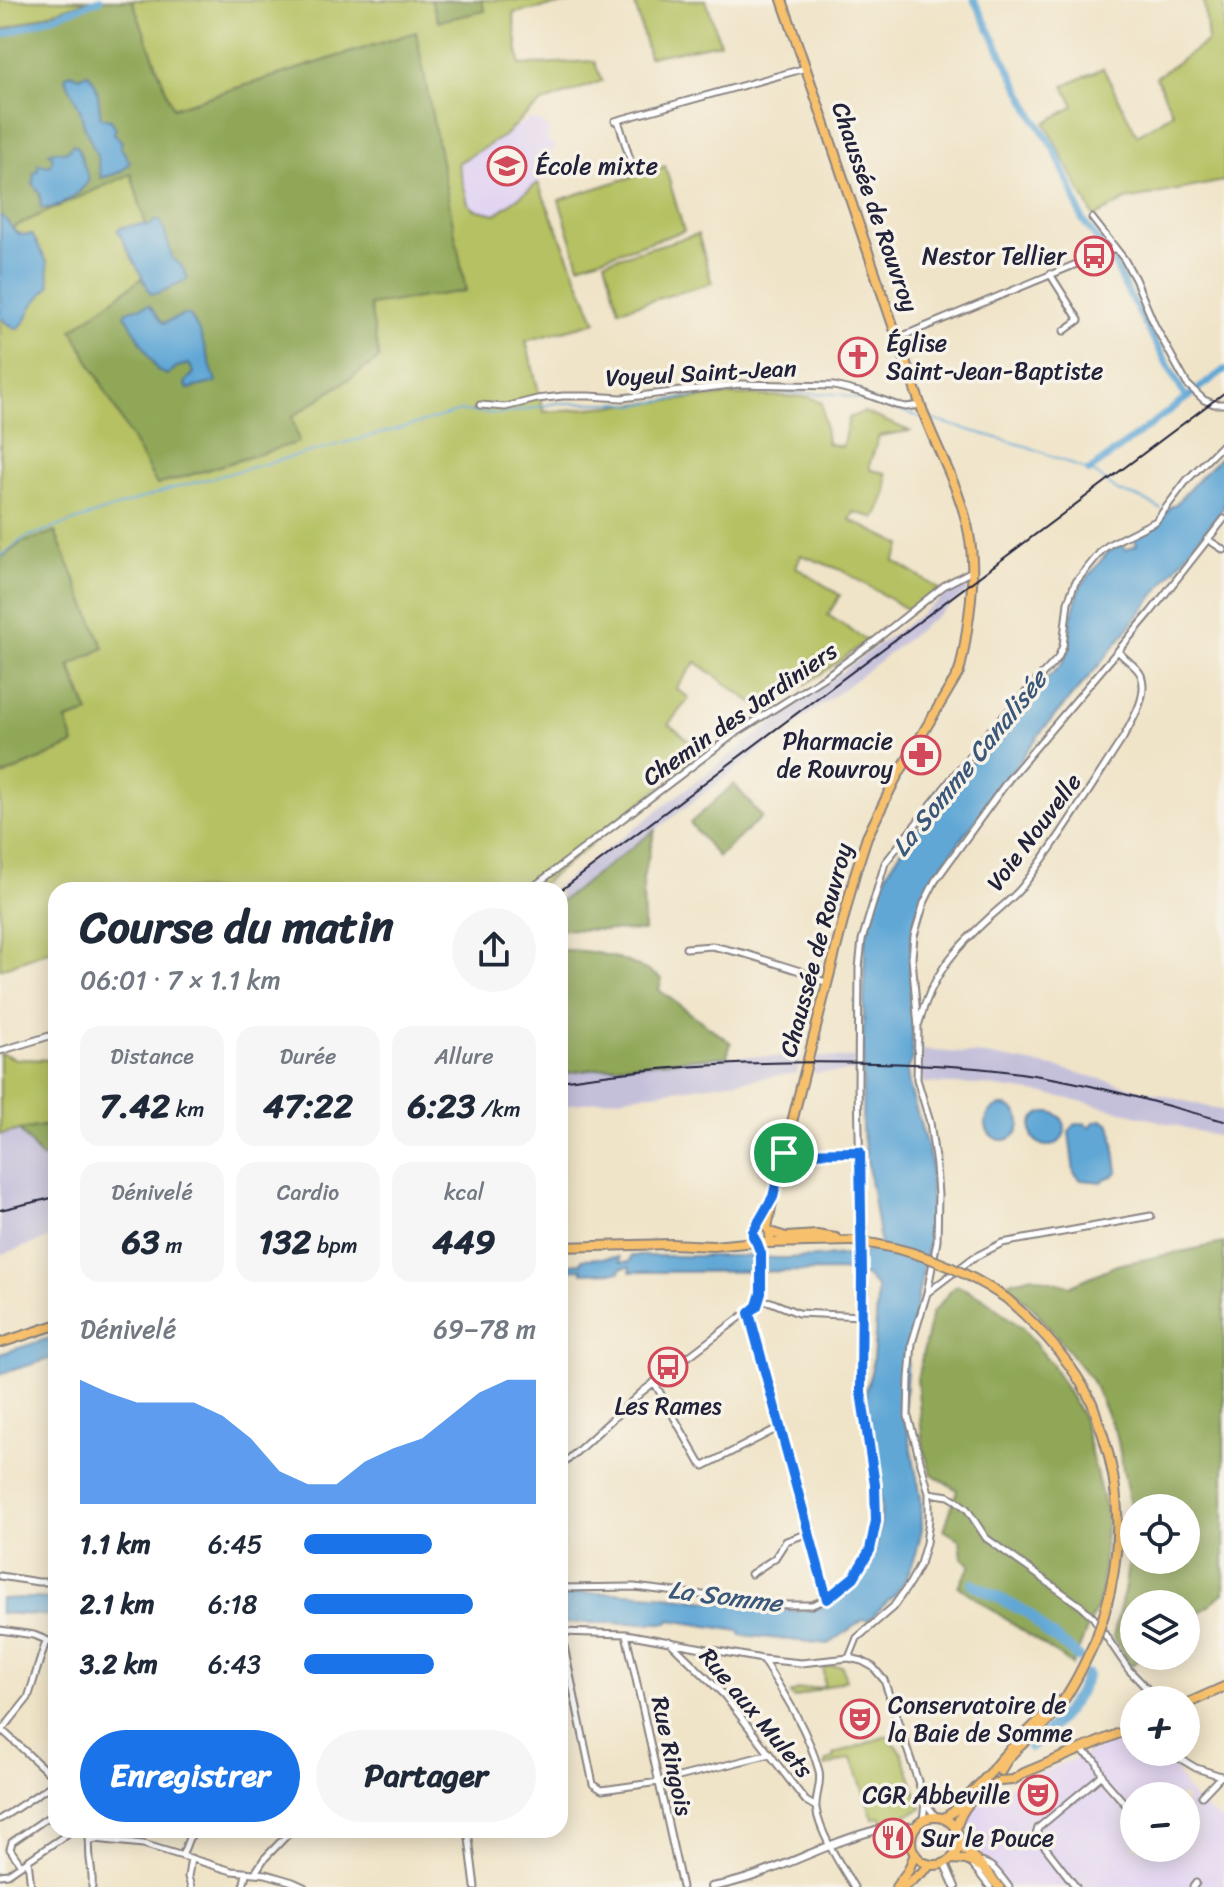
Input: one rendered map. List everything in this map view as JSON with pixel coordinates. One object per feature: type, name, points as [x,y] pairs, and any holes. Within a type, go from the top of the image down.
[{"type":"main road","name":"Chaussée de Rouvroy","points":[[773,1197],[770,1238],[759,1239],[773,1197],[851,888],[867,837],[895,780],[960,668],[973,570],[969,533],[960,498],[922,409],[782,0]]},
{"type":"main road","points":[[759,1239],[763,1226],[780,1236],[817,1235],[893,1247],[966,1274],[1006,1298],[1042,1332],[1066,1359],[1092,1404],[1112,1471],[1118,1514],[1116,1563],[1104,1615],[1095,1641],[1057,1711],[1009,1755],[996,1776],[965,1807],[956,1829]]},
{"type":"main road","points":[[568,1247],[677,1240],[852,1241]]},
{"type":"main road","points":[[0,1343],[48,1328]]},
{"type":"main road","points":[[1200,1698],[1224,1687]]},
{"type":"main road","points":[[931,1865],[915,1854],[911,1840],[920,1823],[953,1812],[996,1776],[1024,1773],[1120,1733]]},
{"type":"main road","points":[[940,1817],[956,1829],[959,1836],[959,1845],[948,1862]]},
{"type":"main road","points":[[959,1845],[999,1887]]},
{"type":"main road","points":[[896,1887],[908,1871],[915,1854]]},
{"type":"main road","points":[[904,1887],[931,1865],[970,1861],[982,1866]]},
{"type":"street","points":[[632,166],[616,121],[807,67]]},
{"type":"street","points":[[1092,218],[1124,259],[1155,326],[1191,389],[1214,404],[1224,404]]},
{"type":"street","points":[[898,338],[1115,247]]},
{"type":"street","points":[[1050,274],[1079,320],[1064,331]]},
{"type":"street","name":"Voyeul Saint-Jean","points":[[480,405],[505,407],[563,396],[622,398],[740,384],[834,386],[896,405],[922,409]]},
{"type":"street","points":[[568,1588],[634,1587],[787,1605],[812,1605],[827,1599],[854,1577],[870,1550],[876,1521],[875,1485],[861,1392],[859,968],[862,940],[885,863],[986,735],[1058,658],[1063,646],[1068,602],[1075,583],[1102,550],[1156,521],[1187,480],[1224,443]]},
{"type":"street","points":[[849,1658],[857,1638],[893,1607],[910,1583],[920,1564],[929,1519],[929,1493],[908,1416],[912,1343],[927,1293],[937,1241],[938,1195],[930,1122],[917,1079],[918,1027],[912,958],[914,936],[924,903],[935,881],[1009,779],[1150,613],[1224,519]]},
{"type":"street","points":[[1207,539],[1224,550]]},
{"type":"street","name":"Chemin des Jardiniers","points":[[540,882],[733,735],[826,676],[945,585],[973,570]]},
{"type":"street","name":"Voie Nouvelle","points":[[918,1027],[924,1003],[947,960],[1020,889],[1123,738],[1136,714],[1142,695],[1140,673],[1118,651]]},
{"type":"street","points":[[686,948],[712,946],[746,954],[828,982]]},
{"type":"street","points":[[0,1051],[48,1036]]},
{"type":"street","points":[[784,1153],[860,1152]]},
{"type":"street","points":[[927,1293],[973,1258],[1002,1243],[1151,1216]]},
{"type":"street","points":[[568,1459],[654,1382],[749,1313],[760,1300],[759,1239]]},
{"type":"street","points":[[760,1300],[793,1312],[862,1316]]},
{"type":"street","points":[[749,1313],[827,1599]]},
{"type":"street","points":[[654,1382],[704,1466],[780,1427]]},
{"type":"street","points":[[929,1493],[949,1496],[957,1501],[967,1509],[986,1538],[1081,1606],[1093,1617],[1129,1670],[1144,1686]]},
{"type":"street","points":[[751,1574],[775,1558],[786,1541],[809,1533]]},
{"type":"street","points":[[0,1576],[48,1582]]},
{"type":"street","points":[[0,1630],[26,1633],[46,1641],[28,1698],[1,1731],[48,1771]]},
{"type":"street","points":[[568,1632],[626,1634],[762,1659],[801,1663],[849,1658],[862,1661],[873,1667],[884,1680],[925,1802],[940,1817]]},
{"type":"street","name":"Rue Ringois","points":[[626,1634],[682,1887]]},
{"type":"street","name":"Rue aux Mulets","points":[[669,1641],[724,1695],[806,1801],[816,1807]]},
{"type":"street","points":[[762,1659],[807,1736],[820,1773],[816,1807],[830,1846],[854,1887]]},
{"type":"street","points":[[568,1665],[593,1784],[602,1790],[659,1782],[770,1754]]},
{"type":"street","points":[[1101,1741],[1096,1749],[1096,1761],[1102,1775],[1120,1797]]},
{"type":"street","points":[[1080,1749],[1096,1761]]},
{"type":"street","points":[[1193,1766],[1222,1777],[1202,1796]]},
{"type":"street","points":[[1076,1887],[1036,1835],[1038,1828],[1102,1775]]},
{"type":"street","points":[[0,1819],[48,1786]]},
{"type":"street","points":[[711,1887],[733,1883],[883,1829],[920,1823],[925,1802]]},
{"type":"street","points":[[21,1865],[10,1849],[12,1842],[48,1818]]},
{"type":"street","points":[[896,1828],[911,1840]]},
{"type":"street","points":[[0,1875],[8,1874],[56,1838]]},
{"type":"street","points":[[89,1838],[92,1887]]},
{"type":"street","points":[[182,1856],[189,1838]]},
{"type":"street","points":[[255,1874],[264,1859],[284,1838]]},
{"type":"street","points":[[469,1838],[475,1887]]},
{"type":"street","points":[[90,1841],[143,1844],[246,1874],[266,1874],[304,1887]]},
{"type":"street","points":[[191,1858],[188,1877],[191,1887]]},
{"type":"street","points":[[28,1860],[31,1887]]},
{"type":"street","points":[[970,1861],[990,1887]]},
{"type":"street","points":[[948,1862],[955,1887]]},
{"type":"street","points":[[982,1866],[987,1862],[1009,1887]]},
{"type":"street","points":[[243,1887],[246,1874]]},
{"type":"shaded area","name":"École mixte","points":[[529,119],[540,122],[550,130],[546,139],[556,147],[551,153],[555,169],[547,172],[538,183],[496,214],[474,209],[468,204],[458,163]]},
{"type":"shaded area","points":[[968,579],[967,592],[568,896],[568,882],[564,882]]},
{"type":"shaded area","points":[[923,1050],[986,1055],[1059,1068],[1224,1111],[1224,1138],[1046,1094],[982,1085],[923,1083],[919,1073]]},
{"type":"shaded area","points":[[727,1056],[801,1057],[797,1073],[568,1105],[568,1073]]},
{"type":"shaded area","points":[[817,1057],[854,1058],[853,1072],[813,1073]]},
{"type":"shaded area","points":[[19,1130],[42,1158],[48,1158],[48,1239],[0,1255],[0,1134]]},
{"type":"shaded area","points":[[1120,1740],[1120,1766],[1173,1766],[1182,1782],[1120,1782],[1120,1862],[1200,1862],[1200,1803],[1224,1823],[1224,1887],[1007,1887],[971,1844],[967,1821],[980,1798]]},
{"type":"green space","points":[[0,0],[90,0],[0,31]]},
{"type":"green space","points":[[90,0],[132,0],[173,108],[416,32],[466,291],[370,305],[379,359],[292,417],[299,442],[157,485],[72,330],[158,266],[131,174],[0,233],[0,31]]},
{"type":"green space","points":[[132,0],[588,0],[513,13],[520,65],[594,61],[602,81],[544,102],[504,136],[458,163],[468,203],[474,209],[496,214],[538,183],[596,322],[526,341],[544,412],[733,395],[810,397],[822,403],[827,443],[842,447],[849,418],[864,412],[910,431],[879,436],[869,466],[871,470],[886,473],[887,492],[876,518],[854,512],[850,520],[902,545],[894,561],[939,589],[912,612],[841,570],[801,555],[796,567],[840,595],[828,615],[867,641],[764,711],[696,662],[676,688],[689,698],[669,724],[703,752],[545,882],[48,882],[48,951],[0,969],[0,777],[74,744],[66,720],[89,713],[21,543],[0,559],[0,233],[131,173],[158,266],[292,417],[379,359],[369,305],[416,32],[172,108]]},
{"type":"green space","points":[[431,0],[481,0],[485,11],[438,21]]},
{"type":"green space","points":[[634,0],[706,0],[720,43],[649,57]]},
{"type":"green space","points":[[1204,0],[1224,0],[1224,181],[1126,200],[1094,217],[1045,123],[1074,106],[1064,86],[1103,68],[1137,135],[1173,113],[1156,77],[1208,41]]},
{"type":"green space","points":[[665,166],[684,231],[579,265],[559,200]]},
{"type":"green space","points":[[698,234],[712,283],[619,310],[605,261]]},
{"type":"green space","points":[[55,532],[104,648],[69,666],[89,713],[66,720],[74,744],[0,777],[0,559],[21,543]]},
{"type":"green space","points":[[734,784],[762,817],[718,857],[690,823]]},
{"type":"green space","points":[[655,830],[643,878],[644,931],[568,929],[568,896]]},
{"type":"green space","points":[[568,950],[613,957],[662,979],[659,990],[731,1043],[727,1056],[568,1073]]},
{"type":"green space","points":[[0,1053],[17,1059],[48,1060],[48,1125],[0,1134]]},
{"type":"green space","points":[[48,1125],[48,1158],[42,1158],[19,1130]]},
{"type":"green space","points":[[1224,1243],[1224,1593],[1200,1612],[1200,1590],[1124,1590],[1127,1574],[1200,1574],[1200,1494],[1128,1494],[1117,1436],[1091,1379],[1037,1312],[1006,1283],[1032,1276],[1069,1286],[1117,1265]]},
{"type":"green space","points":[[956,1285],[982,1297],[1023,1329],[1051,1363],[1082,1416],[1107,1517],[1101,1596],[1072,1665],[958,1586],[971,1565],[962,1558],[960,1540],[944,1530],[957,1490],[932,1474],[923,1449],[917,1379],[932,1313]]},
{"type":"green space","points":[[1120,1608],[1120,1648],[1113,1637]]},
{"type":"green space","points":[[842,1666],[846,1680],[794,1698],[790,1694],[824,1687],[823,1667]]},
{"type":"green space","points":[[887,1736],[902,1753],[922,1809],[883,1824],[881,1817],[873,1819],[852,1758],[825,1767],[827,1761],[834,1759],[833,1755]]},
{"type":"water","points":[[70,73],[79,77],[87,73],[91,77],[98,93],[101,118],[111,120],[116,128],[114,133],[122,142],[120,146],[130,162],[117,173],[101,178],[97,156],[65,77]]},
{"type":"water","points":[[73,144],[78,147],[89,180],[68,200],[41,208],[40,194],[33,183],[38,164],[50,166],[53,158],[49,153],[66,152]]},
{"type":"water","points":[[0,215],[16,232],[32,234],[47,262],[50,286],[32,306],[18,329],[0,317]]},
{"type":"water","points":[[156,220],[160,221],[172,258],[181,265],[188,279],[151,294],[118,229],[150,225]]},
{"type":"water","points":[[149,305],[164,323],[190,315],[200,333],[216,382],[188,389],[185,384],[194,373],[189,364],[177,367],[167,375],[157,370],[125,314],[126,311]]},
{"type":"water","points":[[1224,454],[1224,507],[1100,664],[1045,727],[932,879],[912,933],[912,1060],[907,1072],[931,1161],[931,1231],[909,1340],[904,1412],[921,1497],[922,1529],[906,1579],[869,1620],[863,1620],[829,1644],[741,1635],[739,1631],[670,1620],[668,1623],[568,1623],[568,1593],[656,1595],[807,1610],[839,1597],[866,1569],[875,1550],[881,1508],[866,1391],[873,1357],[877,1287],[865,1276],[852,1271],[630,1272],[630,1267],[621,1268],[620,1272],[582,1273],[582,1269],[568,1270],[568,1264],[581,1263],[582,1259],[620,1257],[620,1262],[630,1262],[631,1256],[829,1256],[870,1251],[880,1242],[862,1128],[865,935],[887,873],[910,837],[1000,724],[1062,664],[1069,649],[1071,617],[1080,587],[1107,553],[1122,544],[1126,550],[1137,545],[1134,537],[1160,525],[1171,506]]},
{"type":"water","points":[[1003,1106],[1015,1111],[1020,1123],[1015,1135],[1003,1140],[991,1135],[986,1123],[991,1111]]},
{"type":"water","points":[[1048,1112],[1060,1117],[1065,1129],[1060,1141],[1048,1146],[1036,1141],[1031,1129],[1036,1117]]},
{"type":"water","points":[[1101,1120],[1109,1123],[1112,1130],[1118,1171],[1102,1182],[1081,1180],[1074,1173],[1069,1132],[1074,1125],[1084,1123],[1090,1127]]},
{"type":"water","points":[[48,1339],[48,1359],[0,1374],[0,1354]]},
{"type":"water","points":[[0,1599],[48,1599],[48,1616],[0,1613]]},
{"type":"waterway","points":[[0,36],[100,0]]},
{"type":"waterway","points":[[974,0],[1035,119],[1054,149],[1082,219],[1099,242],[1106,246]]},
{"type":"waterway","points":[[1111,255],[1124,285],[1186,398]]},
{"type":"waterway","points":[[1089,471],[1224,370]]},
{"type":"waterway","points":[[0,557],[24,538],[170,489],[460,411],[503,414],[557,403],[634,405],[734,391],[840,394],[924,418]]},
{"type":"waterway","points":[[930,419],[1029,447],[1096,474],[1119,492],[1161,509]]},
{"type":"waterway","points":[[973,1584],[1029,1614],[1048,1634],[1078,1657]]},
{"type":"waterway","points":[[1030,1747],[1070,1706],[1087,1675]]},
{"type":"railway","points":[[568,885],[1224,393]]},
{"type":"railway","points":[[568,1080],[678,1067],[757,1063],[938,1065],[1063,1080],[1224,1121]]},
{"type":"railway","points":[[0,1210],[48,1199]]},
{"type":"place","name":"École mixte","points":[[507,166]]},
{"type":"place","name":"Nestor Tellier","points":[[1094,256]]},
{"type":"place","name":"Église Saint-Jean-Baptiste","points":[[858,357]]},
{"type":"place","name":"Pharmacie de Rouvroy","points":[[921,755]]},
{"type":"place","name":"Les Rames","points":[[668,1367]]},
{"type":"place","name":"Conservatoire de la Baie de Somme","points":[[860,1719]]},
{"type":"place","name":"CGR Abbeville","points":[[1038,1795]]},
{"type":"place","name":"Sur le Pouce","points":[[893,1838]]},
{"type":"route","points":[[860,1152],[861,1392],[875,1485],[876,1521],[870,1550],[854,1577],[827,1599],[749,1313],[757,1306],[761,1293],[761,1254],[753,1232],[773,1197],[784,1153],[860,1152]]},
{"type":"water label","name":"La Somme Canalisée","points":[[969,763]]},
{"type":"water label","name":"La Somme","points":[[725,1596]]}]
